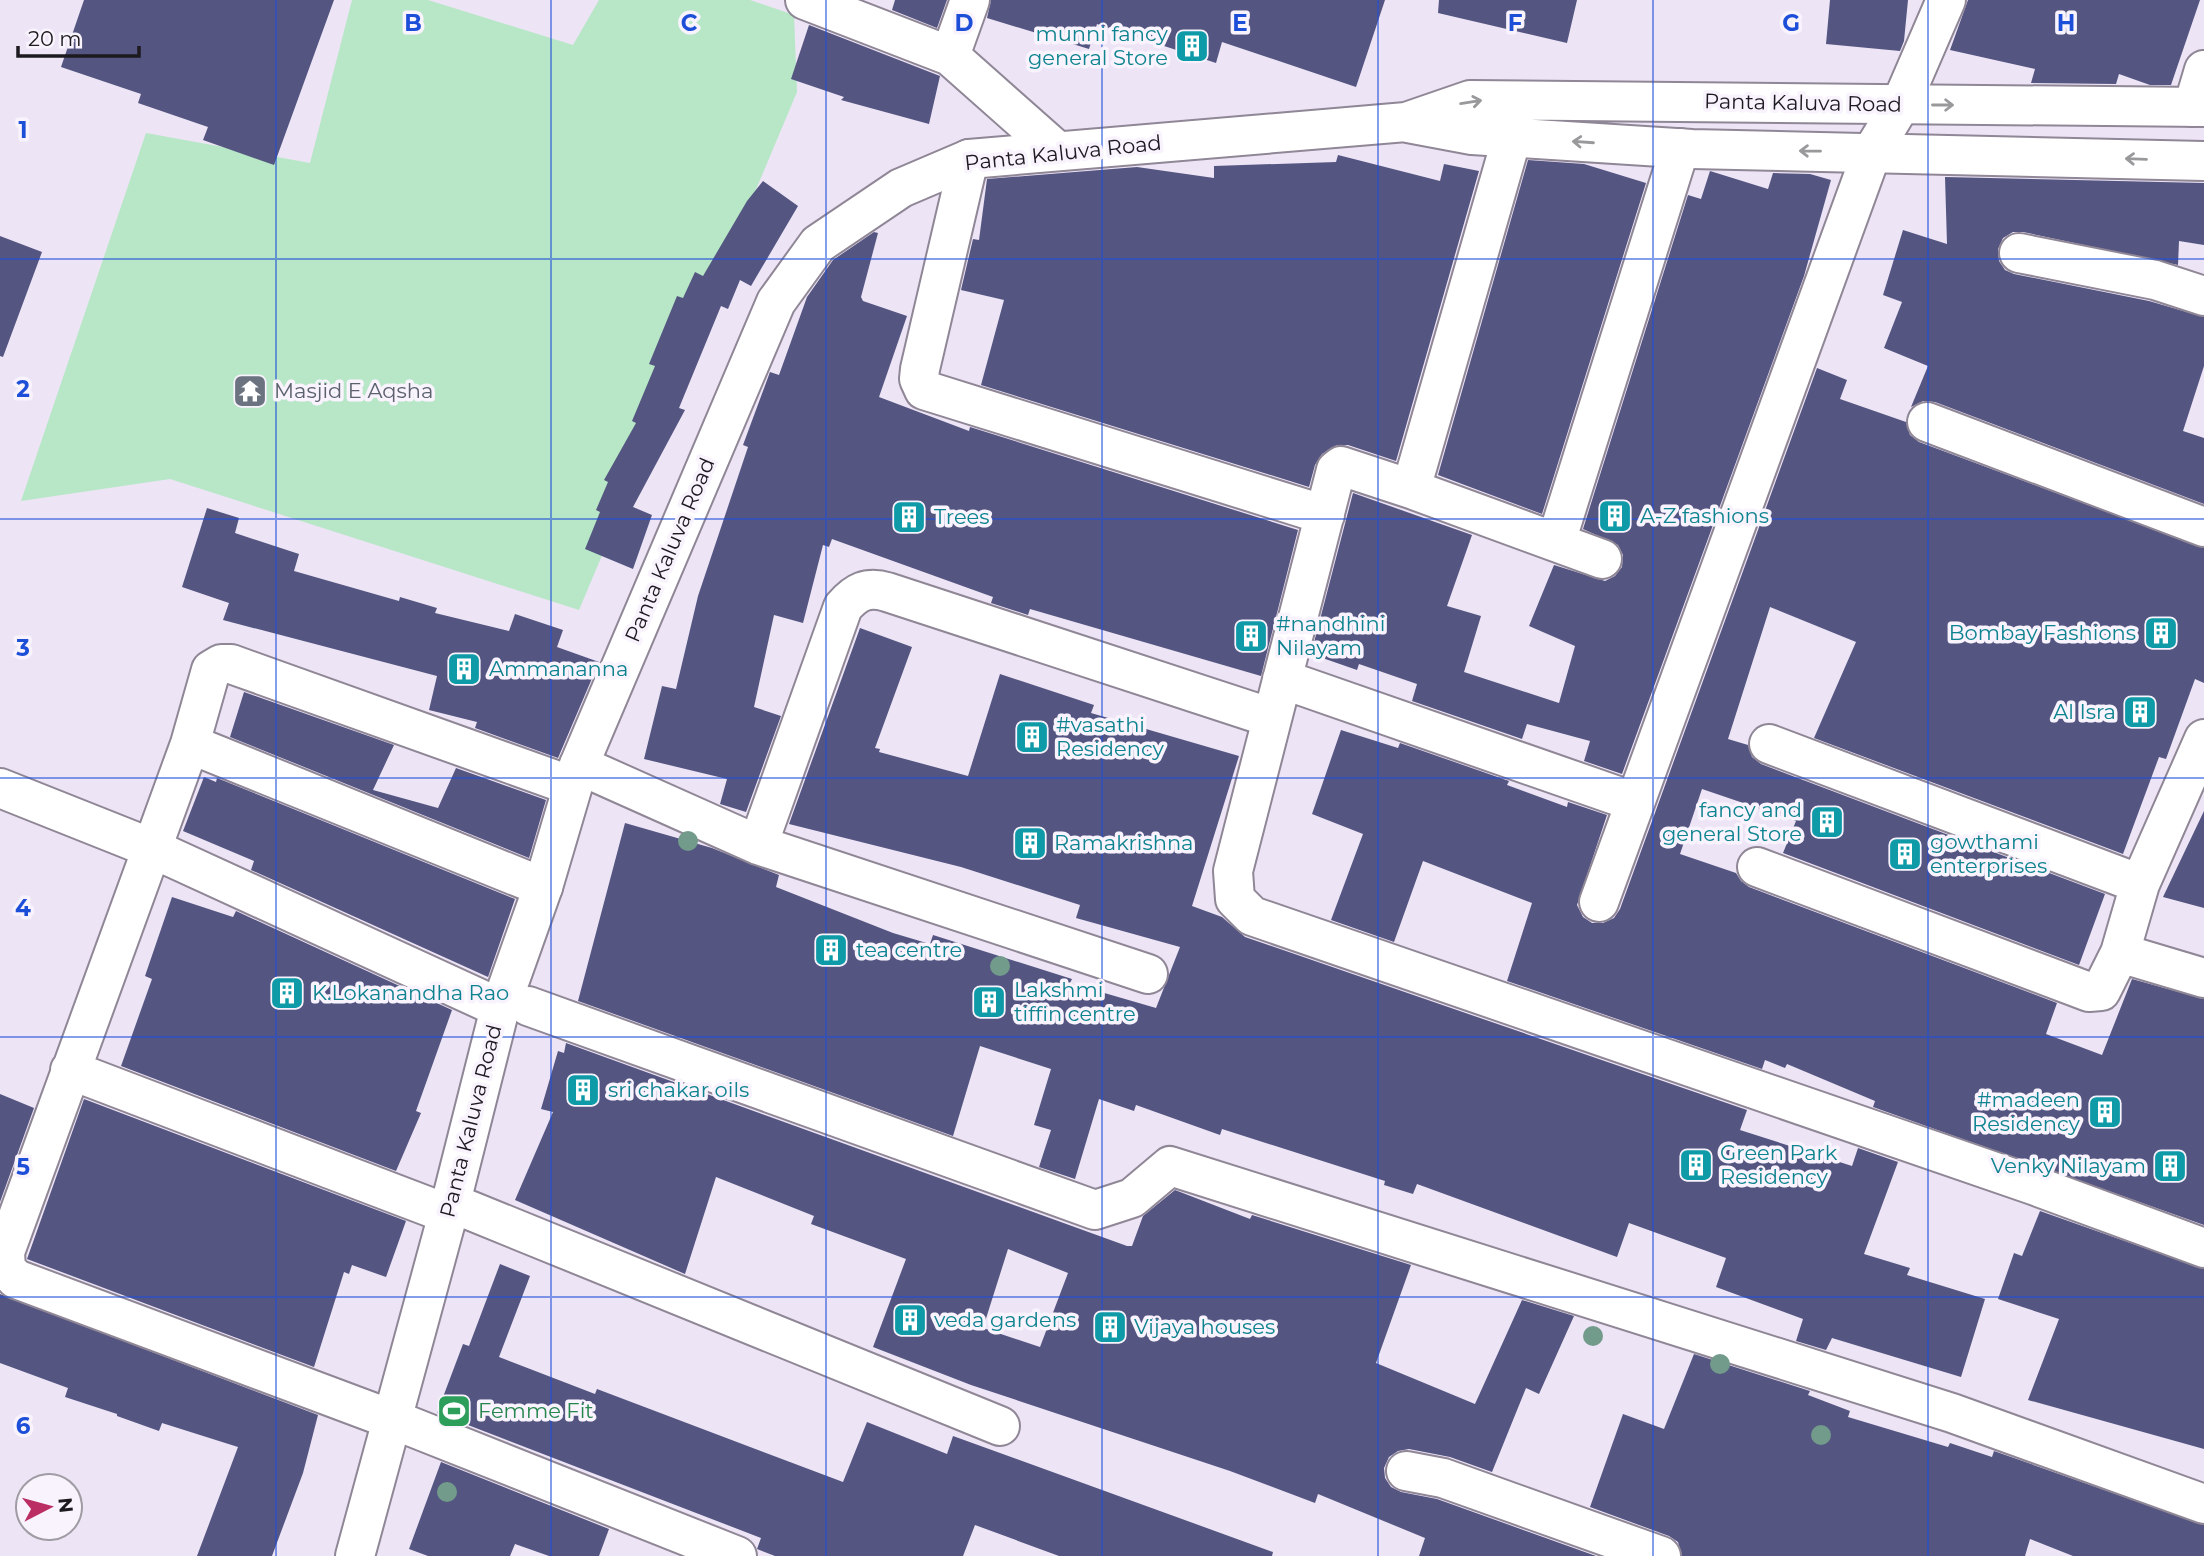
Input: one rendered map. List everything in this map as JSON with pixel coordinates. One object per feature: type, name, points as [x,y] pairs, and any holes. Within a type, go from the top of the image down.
[{"type":"street","points":[[805,0],[950,55],[1056,150]]},
{"type":"street","points":[[950,55],[970,0]]},
{"type":"street","points":[[1599,902],[1872,152],[1902,104],[1946,0]]},
{"type":"street","points":[[2198,107],[2204,70]]},
{"type":"street","name":"Panta Kaluva Road","points":[[355,1556],[400,1423],[514,1007],[608,694],[776,302],[818,244],[901,188],[969,159],[1406,122],[1470,100],[2198,107]]},
{"type":"street","name":"Panta Kaluva Road","points":[[1406,122],[1472,135],[1680,148],[2204,161]]},
{"type":"street","points":[[1411,489],[1512,137]]},
{"type":"street","points":[[1556,542],[1680,148]]},
{"type":"street","points":[[969,159],[920,369],[920,385],[925,390],[1325,515]]},
{"type":"street","points":[[2019,253],[2155,280],[2204,296]]},
{"type":"street","points":[[1927,422],[2204,527]]},
{"type":"street","points":[[1602,559],[1411,489],[1341,466],[1336,470],[1233,871],[1235,900],[1252,916],[2033,1185],[2204,1248]]},
{"type":"street","points":[[758,845],[843,607],[852,596],[865,589],[887,592],[1272,718]]},
{"type":"street","points":[[737,1556],[400,1423],[16,1279],[6,1269],[5,1252],[190,744],[211,670],[225,663],[584,776],[758,845],[1147,974]]},
{"type":"street","points":[[1282,679],[1635,802]]},
{"type":"street","points":[[1757,867],[2089,992],[2101,991],[2106,987],[2120,953],[2140,884],[2204,739]]},
{"type":"street","points":[[190,744],[543,887]]},
{"type":"street","points":[[1769,744],[2140,884]]},
{"type":"street","name":"Panta Kaluva Road","points":[[514,1007],[543,887],[584,776]]},
{"type":"street","points":[[0,788],[151,848],[514,1007],[1095,1210],[1132,1198],[1170,1166],[1952,1413],[2204,1504]]},
{"type":"street","points":[[2120,953],[2204,978]]},
{"type":"street","points":[[70,1070],[458,1212],[1000,1426]]},
{"type":"street","name":"Panta Kaluva Road","points":[[373,1556],[400,1423]]},
{"type":"street","points":[[1406,1471],[1443,1478],[1661,1556]]},
{"type":"green space","points":[[352,0],[428,0],[573,45],[599,0],[750,0],[794,15],[797,92],[579,610],[170,479],[21,501],[146,133],[310,163]]},
{"type":"building","points":[[84,0],[334,0],[274,165],[203,140],[208,127],[138,103],[141,94],[61,67]]},
{"type":"building","points":[[895,0],[947,0],[937,28],[892,10]]},
{"type":"building","points":[[991,0],[1385,0],[1356,87],[1222,42],[1216,63],[1097,24],[1089,49],[987,18]]},
{"type":"building","points":[[1439,0],[1577,0],[1567,43],[1438,13]]},
{"type":"building","points":[[1830,0],[1908,0],[1904,41],[1900,51],[1826,44]]},
{"type":"building","points":[[1968,0],[2200,0],[2171,85],[2150,85],[2119,74],[2116,84],[2031,83],[2035,69],[1950,50]]},
{"type":"building","points":[[809,25],[940,76],[929,124],[841,100],[844,97],[791,79]]},
{"type":"building","points":[[1338,155],[1440,181],[1444,164],[1479,171],[1396,461],[1348,445],[1337,445],[1322,454],[1315,465],[1309,487],[981,385],[1004,300],[961,290],[973,239],[979,240],[987,179],[1137,167],[1214,178],[1214,166],[1336,162]]},
{"type":"building","points":[[1528,160],[1584,164],[1646,183],[1542,514],[1438,475]]},
{"type":"building","points":[[1710,171],[1768,189],[1773,173],[1810,174],[1831,180],[1804,276],[1622,774],[1584,761],[1590,741],[1527,724],[1522,739],[1412,701],[1417,684],[1359,664],[1357,670],[1311,654],[1353,493],[1472,535],[1447,606],[1481,616],[1464,672],[1559,703],[1575,646],[1529,626],[1554,565],[1605,581],[1615,576],[1622,567],[1623,555],[1618,545],[1583,529],[1688,195],[1701,199]]},
{"type":"building","points":[[1945,177],[2204,183],[2204,245],[2179,241],[2178,265],[2023,232],[2013,232],[2003,238],[1998,249],[1999,261],[2005,270],[2014,274],[2149,301],[2204,317],[2204,366],[2183,431],[2204,438],[2204,504],[1935,402],[1923,401],[1911,407],[1928,366],[1884,348],[1902,302],[1883,295],[1903,230],[1947,244]]},
{"type":"building","points":[[763,181],[798,206],[751,286],[740,280],[728,309],[721,306],[679,408],[685,410],[633,507],[652,515],[633,569],[585,549],[600,512],[596,510],[608,482],[604,480],[636,423],[632,421],[655,366],[649,364],[677,296],[683,298],[695,272],[703,276],[747,201]]},
{"type":"building","points":[[874,232],[878,233],[861,297],[863,301],[907,316],[879,397],[969,431],[970,427],[1298,530],[1261,676],[1030,609],[1028,615],[991,603],[993,597],[832,539],[829,547],[823,545],[803,623],[774,615],[754,707],[781,716],[746,812],[720,804],[727,779],[644,759],[662,686],[676,689],[698,596],[748,447],[743,445],[770,372],[779,375],[807,297],[833,260]]},
{"type":"building","points":[[0,236],[42,252],[3,357],[0,356]]},
{"type":"building","points":[[1817,368],[1847,380],[1840,399],[1906,422],[1910,435],[1919,442],[2204,548],[2204,683],[2195,679],[2166,759],[2159,757],[2123,854],[1814,738],[1856,642],[1770,607],[1728,739],[1748,745],[1752,757],[1761,764],[2105,894],[2079,965],[1783,853],[1796,821],[1702,789],[1680,854],[1736,873],[1749,887],[2057,1003],[2046,1034],[2102,1055],[2132,979],[2204,999],[2204,1225],[1873,1107],[1875,1101],[1787,1064],[1785,1068],[1765,1060],[1762,1069],[1507,981],[1532,903],[1423,861],[1394,942],[1331,920],[1363,834],[1312,814],[1341,730],[1398,748],[1400,743],[1509,781],[1507,785],[1567,807],[1568,802],[1607,815],[1577,905],[1583,917],[1592,923],[1603,923],[1614,918],[1620,909]]},
{"type":"building","points":[[207,508],[239,518],[235,533],[299,554],[294,571],[399,601],[400,597],[437,608],[435,613],[509,631],[515,614],[563,630],[557,647],[599,662],[558,758],[475,728],[477,722],[429,710],[437,676],[223,620],[229,603],[182,587]]},
{"type":"building","points":[[860,628],[912,647],[875,748],[880,749],[879,752],[968,776],[1000,674],[1094,705],[1091,713],[1239,756],[1192,906],[1222,917],[1245,937],[1747,1110],[1740,1130],[1852,1166],[1858,1148],[1898,1162],[1864,1254],[1910,1268],[1907,1275],[1985,1299],[1961,1377],[1832,1338],[1826,1350],[1796,1341],[1803,1319],[1716,1287],[1726,1258],[1629,1223],[1617,1257],[1417,1184],[1413,1194],[1384,1185],[1385,1181],[1222,1129],[1220,1135],[1136,1105],[1134,1111],[1099,1099],[1075,1179],[1039,1167],[1051,1130],[1034,1125],[1051,1069],[980,1046],[953,1136],[578,1001],[625,823],[712,848],[779,875],[776,887],[893,933],[930,944],[933,935],[1072,979],[1070,983],[1156,1008],[1180,947],[1076,918],[1080,905],[961,867],[789,824]]},
{"type":"building","points":[[244,692],[394,745],[373,790],[438,808],[456,768],[546,800],[529,858],[230,737]]},
{"type":"building","points":[[204,777],[216,782],[217,778],[515,899],[488,977],[251,870],[254,861],[183,831]]},
{"type":"building","points":[[2204,811],[2204,908],[2163,897]]},
{"type":"building","points":[[172,897],[233,917],[236,911],[452,1010],[416,1111],[421,1113],[396,1171],[121,1066],[152,979],[145,976]]},
{"type":"building","points":[[566,1043],[1127,1246],[1132,1246],[1143,1216],[1175,1190],[1250,1219],[1252,1215],[1411,1265],[1376,1363],[1475,1404],[1522,1300],[1574,1316],[1539,1394],[1526,1388],[1492,1472],[1450,1457],[1409,1449],[1398,1451],[1389,1457],[1384,1468],[1385,1478],[1391,1487],[1401,1492],[1437,1499],[1596,1556],[1419,1556],[1425,1538],[1318,1494],[1315,1503],[1230,1471],[971,1385],[873,1347],[906,1259],[811,1224],[814,1216],[716,1177],[685,1274],[515,1200],[553,1112],[541,1109],[558,1051],[564,1053]],"holes":[[[1008,1249],[1068,1273],[1040,1347],[983,1328]]]},
{"type":"building","points":[[0,1094],[34,1108],[0,1202]]},
{"type":"building","points":[[84,1099],[406,1221],[386,1277],[352,1265],[349,1274],[344,1272],[314,1367],[27,1259]]},
{"type":"building","points":[[2040,1211],[2204,1269],[2204,1449],[2028,1400],[2059,1319],[1998,1299],[2014,1253],[2022,1256]]},
{"type":"building","points":[[500,1264],[530,1276],[499,1357],[595,1394],[597,1389],[843,1482],[867,1422],[947,1454],[953,1436],[1273,1552],[1272,1556],[1059,1556],[975,1525],[963,1556],[775,1556],[757,1549],[761,1538],[437,1413],[463,1344],[469,1346]]},
{"type":"building","points":[[0,1294],[318,1415],[303,1473],[272,1556],[197,1556],[238,1447],[162,1423],[159,1431],[65,1397],[68,1388],[0,1363]]},
{"type":"building","points":[[1694,1354],[1810,1391],[1808,1395],[1850,1411],[1848,1417],[1948,1447],[1950,1443],[1992,1457],[1994,1451],[2204,1525],[2204,1556],[2073,1556],[2030,1539],[2025,1556],[1682,1556],[1678,1542],[1669,1536],[1590,1507],[1623,1414],[1664,1429]]},
{"type":"building","points":[[441,1462],[609,1529],[599,1556],[549,1556],[515,1544],[510,1556],[428,1556],[409,1549]]},
{"type":"place","name":"munni fancy general Store","points":[[1192,46]]},
{"type":"place","name":"Masjid E Aqsha","points":[[250,391]]},
{"type":"place","name":"A-Z fashions","points":[[1615,516]]},
{"type":"place","name":"Trees","points":[[909,517]]},
{"type":"place","name":"Bombay Fashions","points":[[2161,633]]},
{"type":"place","name":"#nandhini Nilayam","points":[[1251,636]]},
{"type":"place","name":"Ammananna","points":[[464,669]]},
{"type":"place","name":"Al Isra","points":[[2140,712]]},
{"type":"place","name":"#vasathi Residency","points":[[1032,737]]},
{"type":"place","name":"fancy and general Store","points":[[1827,822]]},
{"type":"place","name":"Ramakrishna","points":[[1030,843]]},
{"type":"place","name":"gowthami enterprises","points":[[1905,854]]},
{"type":"place","name":"tea centre","points":[[831,950]]},
{"type":"place","name":"K.Lokanandha Rao","points":[[287,993]]},
{"type":"place","name":"Lakshmi tiffin centre","points":[[989,1002]]},
{"type":"place","name":"sri chakar oils","points":[[583,1090]]},
{"type":"place","name":"#madeen Residency","points":[[2105,1112]]},
{"type":"place","name":"Green Park Residency","points":[[1696,1165]]},
{"type":"place","name":"Venky Nilayam","points":[[2170,1166]]},
{"type":"place","name":"veda gardens","points":[[910,1320]]},
{"type":"place","name":"Vijaya houses","points":[[1110,1327]]},
{"type":"place","name":"Femme Fit","points":[[454,1411]]}]
